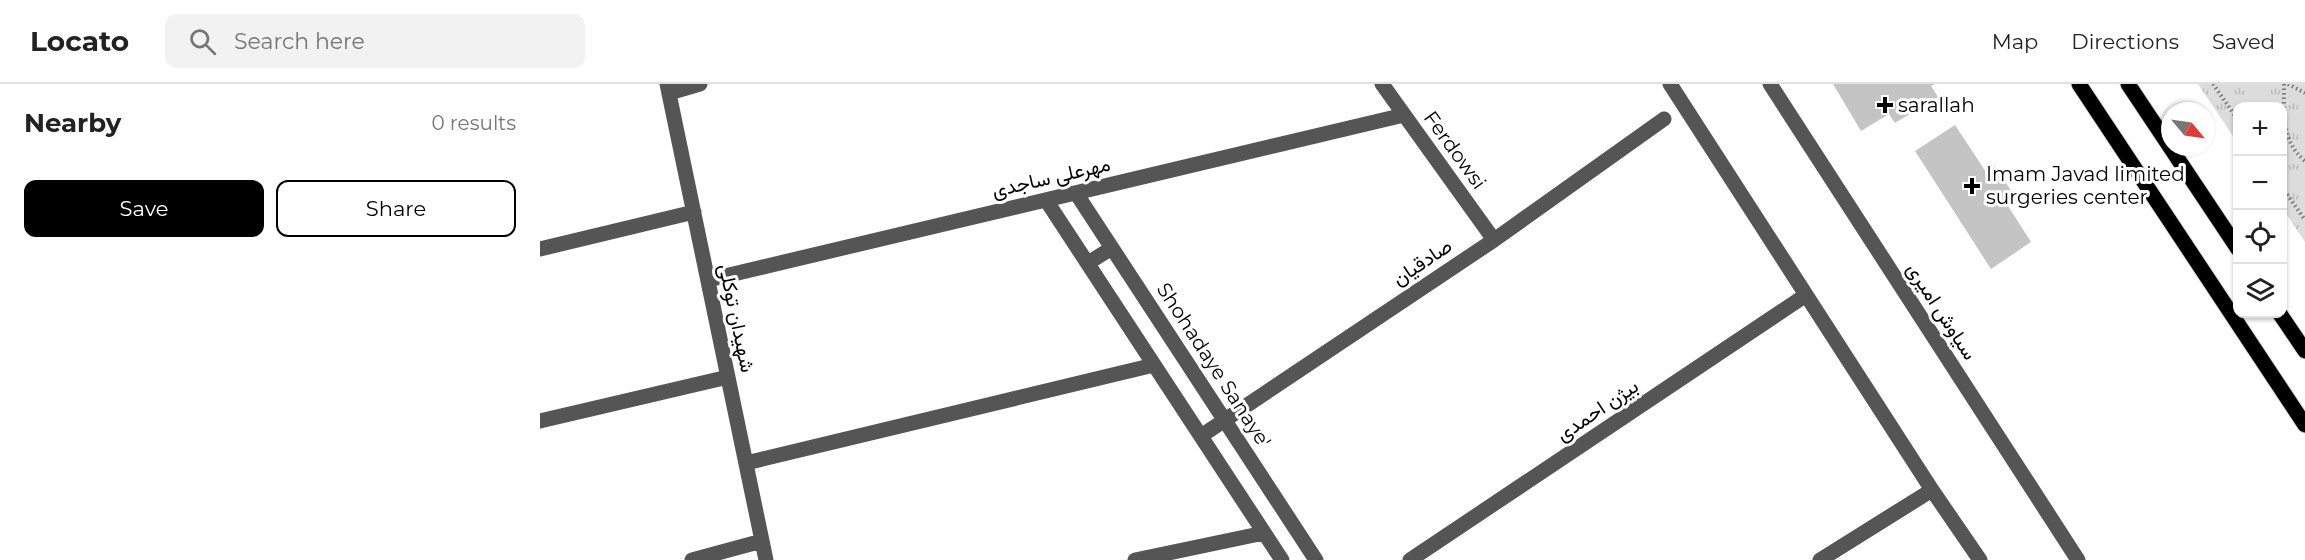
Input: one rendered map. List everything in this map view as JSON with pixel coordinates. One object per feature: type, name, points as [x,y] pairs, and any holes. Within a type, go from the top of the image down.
[{"type":"main road","points":[[2079,84],[2305,424]]},
{"type":"main road","points":[[2128,84],[2233,242]]},
{"type":"main road","points":[[2283,318],[2305,351]]},
{"type":"street","points":[[668,88],[700,84]]},
{"type":"street","name":"Ferdowsi","points":[[1382,84],[1494,240]]},
{"type":"street","points":[[1670,84],[1932,490],[1980,560]]},
{"type":"street","name":"سیاوش امیری","points":[[1770,84],[2078,560]]},
{"type":"street","name":"شهیدان توکلی","points":[[668,88],[766,560]]},
{"type":"street","name":"مهرعلی ساجدی","points":[[708,280],[1404,115]]},
{"type":"street","name":"صادقیان","points":[[1201,436],[1494,240],[1664,119]]},
{"type":"street","name":"Shohadaye Sanaye'","points":[[1076,193],[1316,560]]},
{"type":"street","points":[[1046,200],[1282,560]]},
{"type":"street","points":[[540,249],[694,212]]},
{"type":"street","points":[[1088,263],[1112,248]]},
{"type":"street","name":"بیژن احمدی","points":[[1410,560],[1806,295]]},
{"type":"street","points":[[746,463],[1154,365]]},
{"type":"street","points":[[540,421],[728,377]]},
{"type":"street","points":[[1820,560],[1932,490]]},
{"type":"street","points":[[1135,560],[1264,533]]},
{"type":"street","points":[[692,560],[762,541]]},
{"type":"path","points":[[2213,84],[2233,113]]},
{"type":"path","points":[[2305,93],[2286,84],[2284,121],[2291,146],[2305,161]]},
{"type":"path","points":[[2287,193],[2305,220]]},
{"type":"green space","points":[[2198,84],[2305,84],[2305,242],[2287,215],[2287,102],[2233,102],[2233,136],[2215,109],[2215,102],[2210,102]]},
{"type":"building","name":"sarallah","points":[[1833,84],[1935,84],[1931,86],[1938,97],[1895,123],[1889,114],[1861,131]]},
{"type":"building","name":"Imam Javad limited surgeries center","points":[[1955,125],[1986,172],[1995,166],[2017,200],[2008,206],[2031,242],[1991,269],[1915,151]]},
{"type":"place","name":"sarallah","points":[[1885,105]]},
{"type":"place","name":"Imam Javad limited surgeries center","points":[[1972,186]]}]
